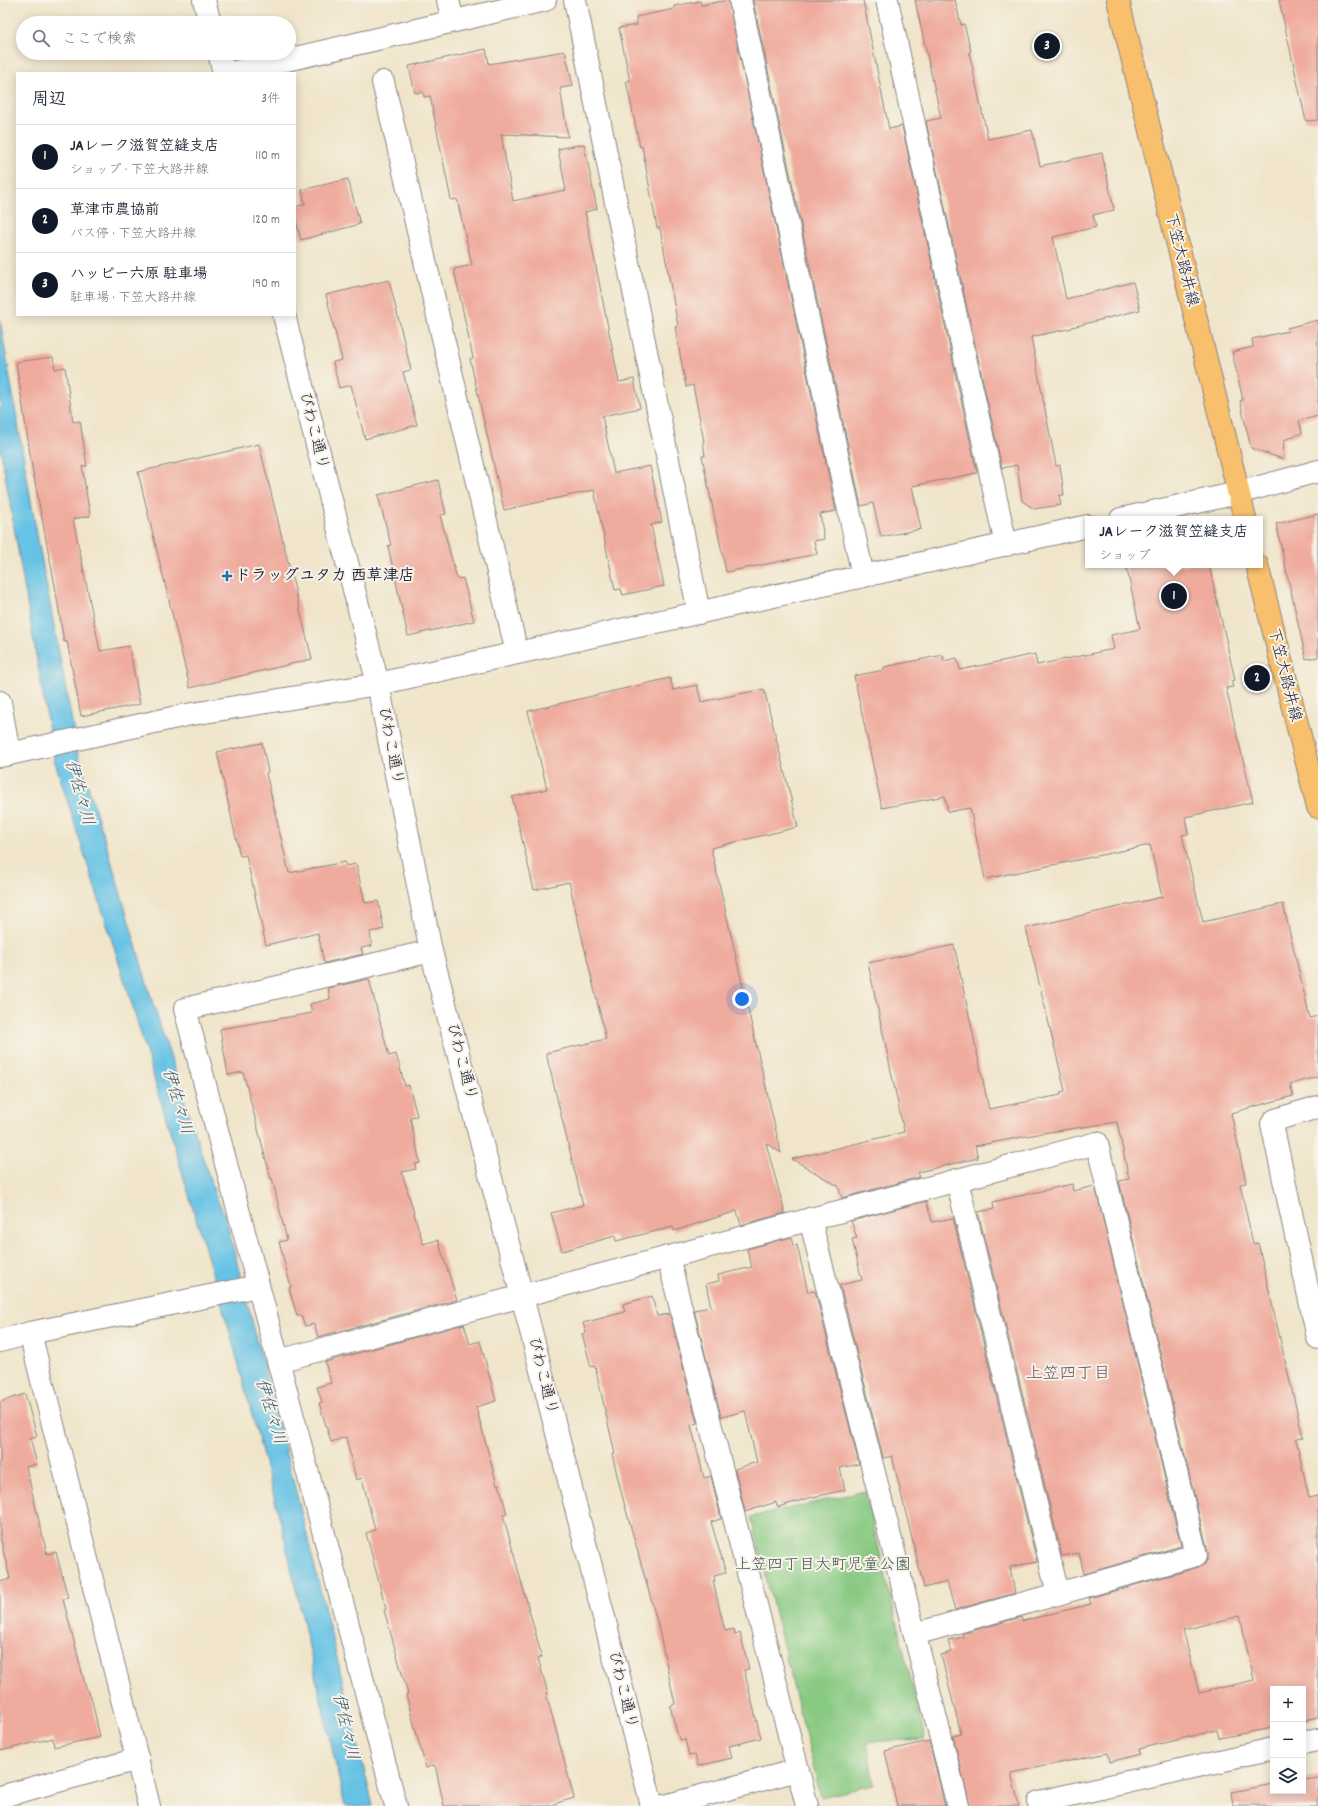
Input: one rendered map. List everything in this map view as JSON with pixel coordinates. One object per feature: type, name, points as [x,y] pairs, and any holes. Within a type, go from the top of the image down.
[{"type":"main road","name":"下笠大路井線","points":[[1118,0],[1244,516]]},
{"type":"main road","name":"下笠大路井線","points":[[1257,568],[1318,807]]},
{"type":"street","points":[[204,0],[208,16]]},
{"type":"street","points":[[448,0],[453,21]]},
{"type":"street","points":[[296,58],[544,0]]},
{"type":"street","points":[[575,0],[699,613]]},
{"type":"street","points":[[740,0],[863,576]]},
{"type":"street","points":[[887,0],[1006,544]]},
{"type":"street","points":[[221,60],[224,72]]},
{"type":"street","points":[[235,72],[286,60]]},
{"type":"street","points":[[383,82],[517,653]]},
{"type":"street","name":"びわこ通り","points":[[284,316],[378,684],[431,951],[522,1296],[652,1806]]},
{"type":"street","points":[[1134,516],[1238,493],[1318,471]]},
{"type":"street","points":[[0,703],[5,755],[186,716],[378,684],[1085,527]]},
{"type":"street","points":[[396,1806],[278,1361],[253,1287],[185,1009],[431,951]]},
{"type":"street","points":[[1318,1107],[1275,1120],[1272,1124],[1318,1338]]},
{"type":"street","points":[[278,1361],[1097,1143],[1196,1555],[915,1634]]},
{"type":"street","points":[[957,1180],[1058,1594]]},
{"type":"street","points":[[810,1219],[958,1806]]},
{"type":"street","points":[[668,1257],[807,1806]]},
{"type":"street","points":[[0,1341],[30,1333],[253,1287]]},
{"type":"street","points":[[30,1333],[149,1806]]},
{"type":"street","points":[[1306,1741],[1318,1739]]},
{"type":"street","points":[[1039,1802],[1270,1750]]},
{"type":"street","points":[[0,1797],[138,1759]]},
{"type":"street","points":[[664,1806],[798,1770]]},
{"type":"green space","name":"上笠四丁目大町児童公園","points":[[865,1491],[925,1739],[867,1742],[874,1785],[821,1797],[751,1517]]},
{"type":"water","name":"伊佐々川","points":[[0,320],[35,524],[78,754],[151,997],[215,1195],[225,1216],[303,1519],[373,1806],[345,1806],[281,1523],[229,1329],[128,991],[54,759],[0,446]]},
{"type":"building","points":[[728,0],[836,511],[820,514],[824,539],[814,541],[817,554],[726,572],[702,456],[705,456],[704,441],[693,385],[686,387],[675,327],[678,326],[660,228],[657,228],[642,146],[640,147],[626,81],[630,81],[619,28],[637,25],[636,17],[674,9],[674,6],[700,1],[701,5]]},
{"type":"building","points":[[753,0],[863,0],[889,129],[902,126],[977,473],[912,486],[921,529],[881,537],[873,503],[861,506]]},
{"type":"building","points":[[915,0],[955,0],[961,25],[964,24],[971,51],[969,52],[988,139],[1032,130],[1040,166],[1102,153],[1114,210],[1093,215],[1096,227],[1053,237],[1066,299],[1133,282],[1140,310],[1031,337],[1056,466],[1060,465],[1064,495],[1059,495],[1061,505],[1034,509],[1022,501],[1017,465],[1002,468],[926,121],[941,118]]},
{"type":"building","points":[[1279,0],[1318,0],[1318,120],[1306,121]]},
{"type":"building","points":[[486,49],[489,64],[565,51],[573,86],[560,88],[568,137],[501,134],[513,201],[566,190],[558,149],[584,144],[597,209],[585,212],[619,382],[634,379],[640,408],[602,416],[614,473],[650,466],[662,522],[651,525],[664,586],[623,595],[621,589],[615,590],[594,490],[504,510],[470,359],[473,358],[454,269],[472,265],[457,199],[451,200],[430,96],[424,97],[423,92],[415,93],[409,66]]},
{"type":"building","points":[[348,179],[360,224],[301,240],[296,221],[296,207],[305,204],[302,190]]},
{"type":"building","points":[[389,280],[411,370],[403,372],[417,425],[365,439],[351,385],[339,388],[333,362],[342,360],[326,295]]},
{"type":"building","points":[[1318,320],[1318,416],[1299,421],[1302,433],[1284,440],[1283,459],[1251,448],[1240,401],[1243,400],[1232,352],[1253,347],[1252,339],[1288,331],[1287,328]]},
{"type":"building","points":[[53,357],[55,369],[65,367],[73,422],[80,421],[87,466],[82,466],[90,516],[73,519],[100,651],[129,646],[140,704],[81,716],[67,641],[64,642],[55,586],[32,467],[16,362]]},
{"type":"building","points":[[259,444],[312,659],[190,688],[138,472]]},
{"type":"building","points":[[438,480],[446,514],[440,515],[457,579],[463,578],[474,621],[408,636],[388,546],[391,545],[378,495]]},
{"type":"building","points":[[1318,514],[1318,657],[1306,659],[1276,524]]},
{"type":"building","points":[[1127,568],[1210,568],[1235,680],[1231,681],[1233,687],[1226,688],[1253,802],[1185,817],[1188,834],[1182,835],[1203,922],[1283,904],[1310,1018],[1318,1016],[1318,1077],[1290,1084],[1293,1096],[1231,1113],[1246,1183],[1240,1184],[1253,1244],[1258,1243],[1303,1438],[1296,1439],[1309,1498],[1318,1496],[1318,1718],[1306,1720],[1306,1686],[1270,1686],[1270,1729],[1219,1738],[1217,1730],[1139,1749],[1140,1754],[1110,1762],[1108,1753],[1011,1773],[1019,1806],[970,1806],[953,1736],[961,1734],[941,1655],[951,1652],[948,1640],[963,1637],[962,1634],[1021,1617],[1022,1621],[1091,1604],[1089,1598],[1199,1567],[1205,1564],[1208,1558],[1208,1552],[1119,1181],[1129,1179],[1117,1122],[1043,1133],[975,1146],[978,1158],[918,1172],[920,1177],[842,1198],[838,1186],[792,1159],[904,1132],[868,963],[954,945],[989,1109],[1061,1095],[1060,1092],[1065,1091],[1026,928],[1162,897],[1150,845],[985,879],[970,808],[948,812],[945,796],[882,808],[854,676],[884,670],[884,667],[943,655],[944,661],[957,658],[960,670],[1035,654],[1037,665],[1114,649],[1111,635],[1140,629]],"holes":[[[1240,1616],[1254,1680],[1199,1693],[1183,1630]]]},
{"type":"building","points":[[670,678],[673,690],[697,685],[701,702],[764,689],[798,827],[711,848],[781,1153],[766,1143],[785,1213],[741,1225],[737,1211],[674,1231],[673,1227],[616,1241],[615,1236],[562,1251],[551,1213],[583,1205],[546,1053],[606,1039],[569,882],[534,890],[512,797],[547,789],[528,711]]},
{"type":"building","points":[[262,743],[268,772],[266,773],[289,873],[345,862],[346,866],[356,864],[365,903],[378,901],[384,929],[370,932],[372,946],[361,948],[363,954],[324,963],[318,933],[266,945],[246,855],[240,856],[217,752]]},
{"type":"building","points":[[369,979],[389,1056],[396,1054],[405,1086],[409,1085],[417,1116],[410,1117],[420,1163],[415,1164],[416,1169],[402,1172],[423,1244],[438,1240],[457,1300],[318,1337],[314,1324],[305,1326],[301,1315],[297,1316],[279,1242],[287,1240],[272,1178],[271,1179],[243,1072],[228,1075],[220,1029],[312,1013],[310,1004],[330,999],[328,988]]},
{"type":"building","points":[[1072,1184],[1073,1191],[1095,1186],[1181,1546],[1084,1574],[1079,1553],[1062,1556],[978,1212],[994,1209],[993,1202]]},
{"type":"building","points":[[926,1201],[932,1222],[953,1218],[1037,1562],[1010,1567],[1015,1593],[955,1610],[947,1582],[924,1588],[892,1456],[883,1458],[840,1285],[862,1280],[852,1239],[857,1238],[851,1221]]},
{"type":"building","points":[[791,1237],[793,1246],[797,1245],[808,1292],[815,1291],[859,1464],[840,1468],[845,1490],[778,1507],[776,1502],[745,1512],[735,1469],[757,1462],[745,1411],[721,1417],[694,1310],[711,1307],[706,1284],[719,1281],[718,1275],[752,1267],[747,1249]]},
{"type":"building","points":[[652,1296],[657,1316],[670,1314],[697,1423],[691,1425],[704,1478],[711,1476],[721,1519],[711,1522],[726,1573],[714,1576],[715,1581],[713,1581],[725,1631],[734,1629],[735,1635],[740,1633],[749,1669],[744,1670],[761,1738],[729,1746],[732,1758],[698,1766],[695,1755],[689,1756],[685,1739],[679,1740],[670,1706],[675,1704],[657,1621],[612,1454],[615,1454],[595,1366],[591,1367],[582,1334],[586,1333],[583,1323],[625,1312],[623,1304]]},
{"type":"building","points":[[464,1324],[470,1344],[480,1341],[496,1401],[476,1407],[497,1485],[499,1484],[507,1514],[503,1515],[542,1657],[538,1658],[574,1798],[547,1806],[444,1806],[435,1765],[426,1768],[406,1695],[408,1694],[384,1610],[386,1609],[366,1533],[375,1530],[362,1478],[356,1480],[346,1437],[331,1442],[319,1403],[322,1402],[317,1387],[331,1383],[325,1362]]},
{"type":"building","points":[[25,1394],[37,1436],[30,1438],[37,1464],[26,1467],[47,1554],[56,1552],[68,1598],[63,1599],[85,1684],[89,1696],[91,1696],[100,1737],[54,1747],[53,1738],[0,1751],[0,1582],[10,1579],[0,1536],[0,1402]]},
{"type":"building","points":[[929,1741],[945,1806],[897,1806],[885,1751]]},
{"type":"building","points":[[1318,1776],[1318,1806],[1233,1806],[1231,1792],[1270,1785],[1270,1794],[1306,1794],[1306,1778]]},
{"type":"place","name":"ハッピー六原 駐車場","points":[[1047,46]]},
{"type":"place","name":"ドラッグユタカ 西草津店","points":[[227,576]]},
{"type":"place","name":"JAレーク滋賀笠縫支店","points":[[1174,596]]},
{"type":"place","name":"草津市農協前","points":[[1257,678]]},
{"type":"district","name":"上笠四丁目","points":[[1068,1375]]}]
